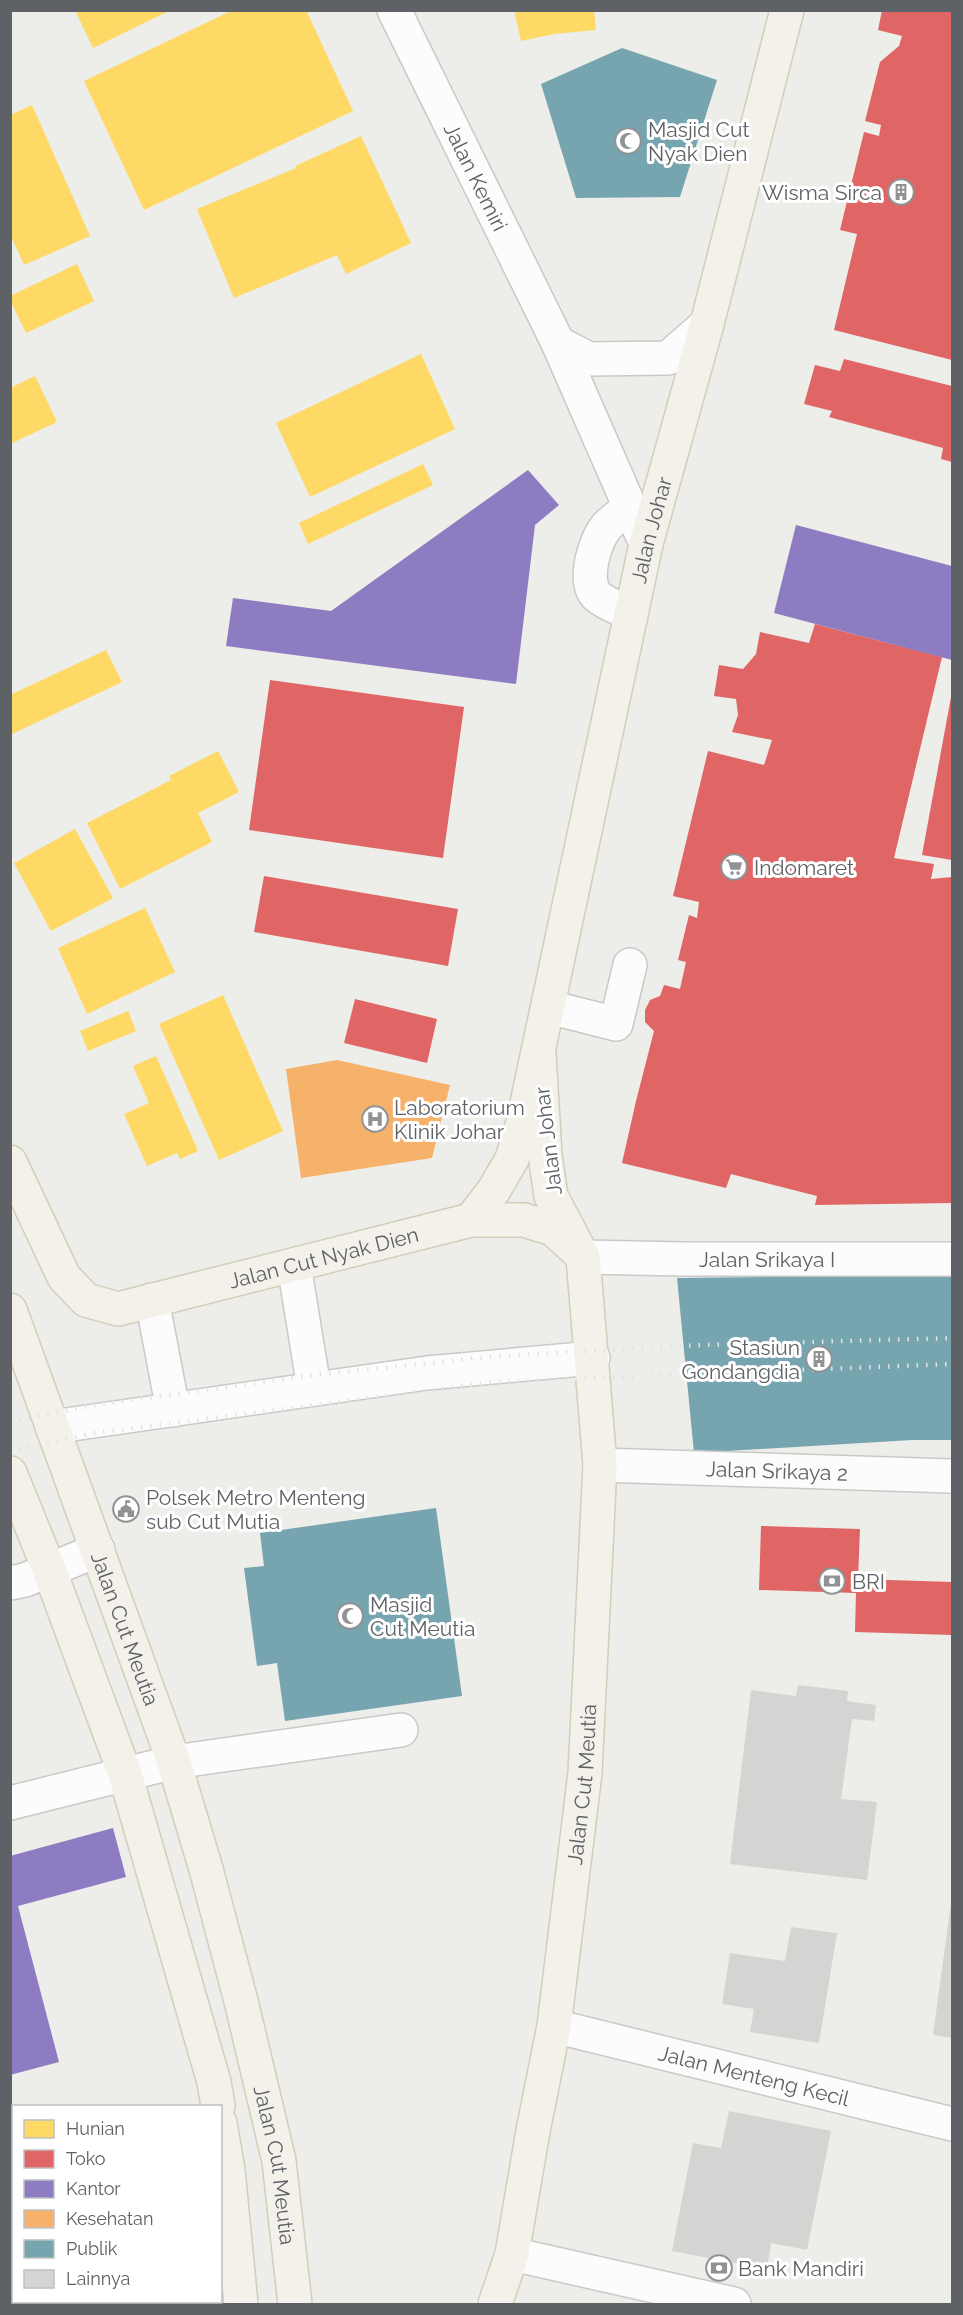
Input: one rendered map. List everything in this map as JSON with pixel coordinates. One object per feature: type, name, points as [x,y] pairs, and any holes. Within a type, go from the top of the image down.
[{"type":"main road","name":"Jalan Johar","points":[[471,1220],[494,1190],[512,1159],[539,1054],[646,543],[707,324],[787,10]]},
{"type":"main road","name":"Jalan Johar","points":[[539,1054],[541,1112],[551,1196],[583,1257]]},
{"type":"main road","name":"Jalan Cut Nyak Dien","points":[[10,1162],[64,1277],[86,1300],[118,1309],[471,1220],[524,1220],[553,1229],[583,1257]]},
{"type":"main road","name":"Jalan Cut Meutia","points":[[495,2304],[512,2254],[554,2026],[585,1773],[600,1465],[583,1257]]},
{"type":"main road","name":"Jalan Cut Meutia","points":[[10,1310],[35,1373],[52,1427],[174,1762],[206,1869],[241,2001],[279,2161],[295,2304]]},
{"type":"main road","points":[[13,1490],[49,1569],[125,1774],[208,2060],[218,2105]]},
{"type":"main road","points":[[222,2135],[228,2170],[241,2304]]},
{"type":"street","name":"Jalan Kemiri","points":[[394,10],[558,343],[646,543]]},
{"type":"street","points":[[558,343],[589,359],[668,358],[707,324]]},
{"type":"street","points":[[630,507],[603,532],[596,544],[591,576],[592,590],[598,597],[631,614]]},
{"type":"street","points":[[549,1007],[616,1024],[630,965]]},
{"type":"street","name":"Jalan Srikaya I","points":[[583,1257],[952,1259]]},
{"type":"street","points":[[294,1265],[314,1388]]},
{"type":"street","points":[[152,1300],[173,1410]]},
{"type":"street","points":[[52,1427],[427,1373],[593,1358]]},
{"type":"street","name":"Jalan Srikaya 2","points":[[600,1465],[952,1476]]},
{"type":"street","points":[[10,1583],[25,1580],[98,1550]]},
{"type":"street","points":[[10,1803],[174,1762],[401,1730]]},
{"type":"street","name":"Jalan Menteng Kecil","points":[[554,2026],[952,2124]]},
{"type":"street","points":[[512,2254],[734,2304]]},
{"type":"building: Hunian","points":[[75,10],[171,10],[93,48]]},
{"type":"building: Hunian","points":[[233,10],[306,10],[353,111],[144,210],[84,81]]},
{"type":"building: Hunian","points":[[514,10],[594,10],[596,30],[554,34],[521,41]]},
{"type":"building: Hunian","points":[[32,105],[90,236],[24,265],[10,234],[10,115]]},
{"type":"building: Hunian","points":[[361,136],[411,243],[346,274],[337,255],[234,298],[197,209],[296,168],[295,166]]},
{"type":"building: Hunian","points":[[77,264],[94,301],[26,333],[10,296]]},
{"type":"building: Hunian","points":[[421,354],[455,429],[310,497],[276,423]]},
{"type":"building: Hunian","points":[[35,376],[57,422],[10,444],[10,388]]},
{"type":"building: Hunian","points":[[423,464],[433,485],[308,544],[299,523]]},
{"type":"building: Hunian","points":[[106,650],[122,682],[10,735],[10,695]]},
{"type":"building: Hunian","points":[[218,751],[239,792],[198,813],[212,842],[120,889],[87,823],[171,780],[169,776]]},
{"type":"building: Hunian","points":[[75,829],[113,898],[51,931],[14,863]]},
{"type":"building: Hunian","points":[[145,908],[175,972],[87,1014],[58,948]]},
{"type":"building: Hunian","points":[[223,995],[283,1131],[219,1160],[159,1024]]},
{"type":"building: Hunian","points":[[128,1011],[136,1031],[88,1051],[80,1031]]},
{"type":"building: Hunian","points":[[156,1056],[198,1151],[180,1159],[177,1153],[147,1166],[124,1114],[149,1103],[133,1066]]},
{"type":"building: Hunian","points":[[10,2124],[12,2124],[12,2280],[10,2280]]},
{"type":"building: Toko","points":[[882,10],[952,10],[952,360],[834,330],[857,234],[840,230],[864,132],[879,136],[881,125],[865,121],[880,62],[899,46],[902,36],[878,30]]},
{"type":"building: Toko","points":[[844,359],[952,386],[952,462],[941,459],[943,448],[829,417],[832,411],[804,404],[815,365],[840,371]]},
{"type":"building: Toko","points":[[815,624],[942,657],[894,858],[934,864],[931,879],[952,877],[952,1203],[815,1205],[817,1196],[731,1174],[726,1188],[622,1163],[654,1031],[645,1022],[645,1010],[650,1000],[660,996],[664,985],[680,989],[686,962],[678,960],[689,915],[697,918],[699,902],[673,896],[708,751],[764,765],[772,740],[732,732],[738,715],[736,699],[714,696],[719,665],[743,669],[756,654],[760,632],[809,643]]},
{"type":"building: Toko","points":[[270,680],[464,707],[443,858],[249,830]]},
{"type":"building: Toko","points":[[952,697],[952,860],[922,855]]},
{"type":"building: Toko","points":[[264,876],[458,909],[448,966],[254,932]]},
{"type":"building: Toko","points":[[355,999],[437,1019],[427,1063],[344,1043]]},
{"type":"building: Toko","name":"BRI","points":[[761,1526],[860,1529],[858,1579],[952,1582],[952,1635],[855,1632],[856,1593],[759,1590]]},
{"type":"building: Kantor","points":[[528,470],[559,505],[535,525],[516,684],[226,646],[233,598],[331,611]]},
{"type":"building: Kantor","points":[[796,525],[952,566],[952,660],[774,613]]},
{"type":"building: Kantor","points":[[113,1828],[126,1877],[18,1906],[59,2062],[10,2075],[10,1856]]},
{"type":"building: Kesehatan","points":[[337,1060],[450,1085],[432,1158],[301,1178],[286,1069]]},
{"type":"building: Publik","name":"Masjid Cut Nyak Dien","points":[[622,48],[717,80],[680,197],[576,198],[541,84]]},
{"type":"building: Publik","name":"Stasiun Gondangdia","points":[[952,1275],[952,1440],[912,1440],[694,1453],[677,1278]]},
{"type":"building: Publik","name":"Masjid Cut Meutia","points":[[436,1508],[462,1696],[285,1721],[277,1663],[257,1666],[244,1568],[264,1566],[260,1533]]},
{"type":"building: Lainnya","points":[[798,1685],[848,1691],[847,1701],[876,1705],[874,1721],[852,1719],[841,1799],[877,1802],[867,1880],[730,1864],[751,1690],[796,1696]]},
{"type":"building: Lainnya","points":[[952,1903],[952,2038],[933,2035]]},
{"type":"building: Lainnya","points":[[791,1927],[837,1933],[819,2043],[750,2032],[754,2009],[722,2004],[730,1953],[785,1961]]},
{"type":"building: Lainnya","points":[[729,2111],[831,2131],[807,2250],[771,2243],[767,2269],[672,2251],[693,2143],[721,2148]]},
{"type":"railway","points":[[10,1422],[88,1406],[321,1374],[499,1356],[701,1345],[952,1338]]},
{"type":"railway","points":[[10,1451],[95,1433],[494,1382],[952,1364]]},
{"type":"place","name":"Masjid Cut Nyak Dien","points":[[628,141]]},
{"type":"place","name":"Wisma Sirca","points":[[901,192]]},
{"type":"place","name":"Indomaret","points":[[734,867]]},
{"type":"place","name":"Laboratorium Klinik Johar","points":[[375,1119]]},
{"type":"place","name":"Stasiun Gondangdia","points":[[819,1359]]},
{"type":"place","name":"Polsek Metro Menteng sub Cut Mutia","points":[[126,1509]]},
{"type":"place","name":"BRI","points":[[832,1581]]},
{"type":"place","name":"Masjid Cut Meutia","points":[[350,1616]]},
{"type":"place","name":"Bank Mandiri","points":[[719,2268]]}]
